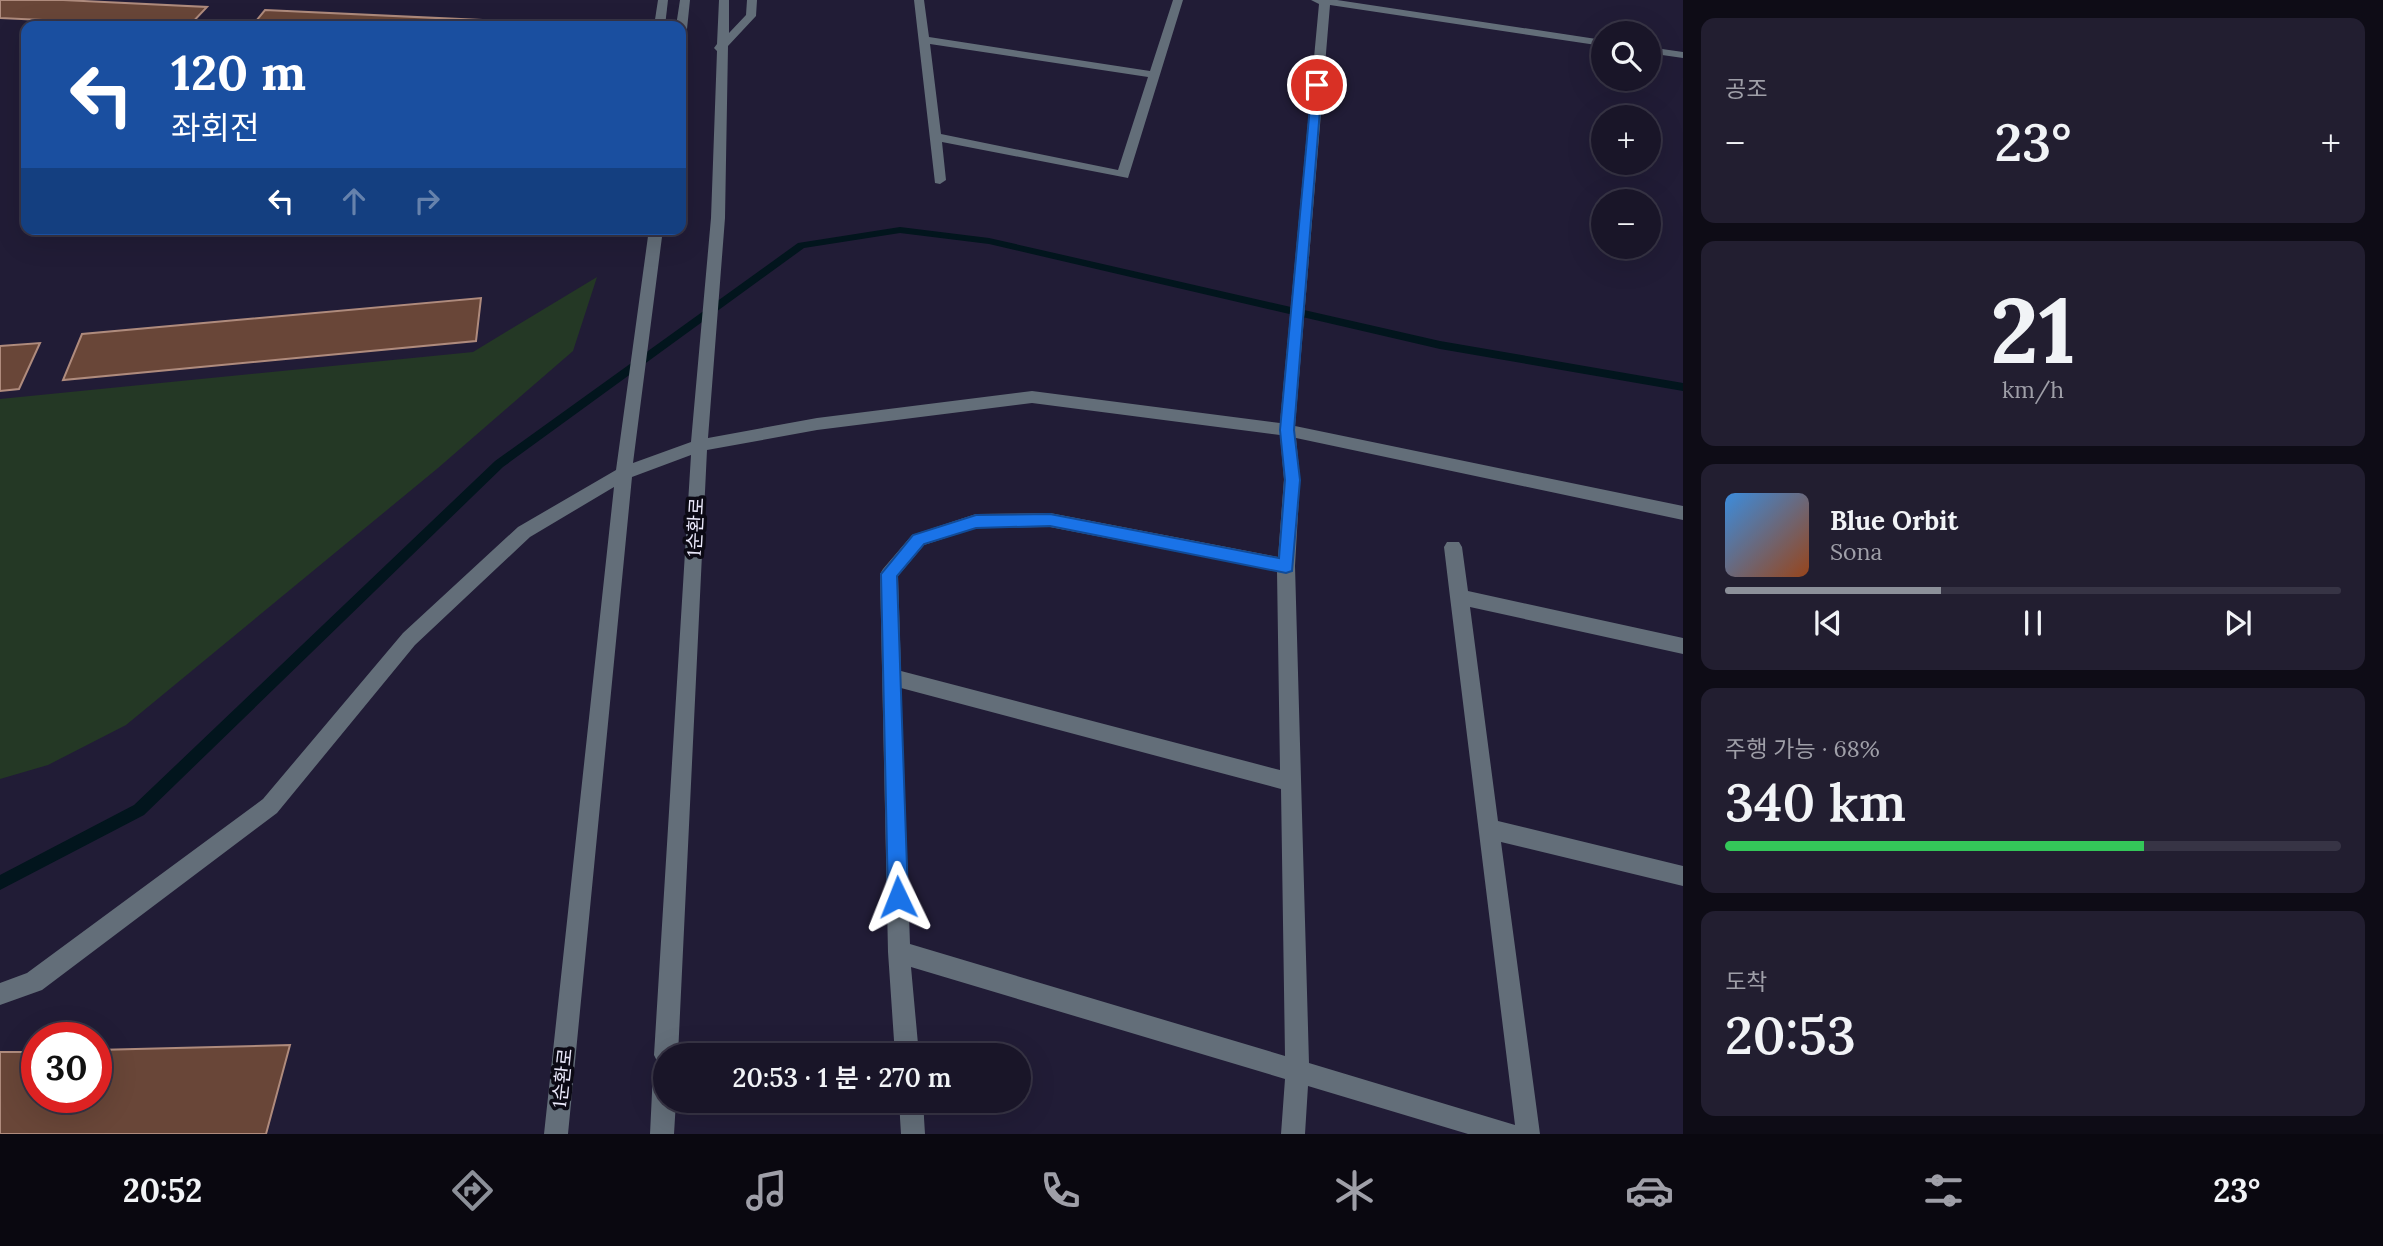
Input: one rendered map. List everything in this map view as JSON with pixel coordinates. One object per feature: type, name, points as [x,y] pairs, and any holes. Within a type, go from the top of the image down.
[{"type":"street","points":[[661,21],[663,0]]},
{"type":"street","points":[[682,21],[685,0]]},
{"type":"street","name":"1순환로","points":[[667,1043],[702,395],[718,218],[720,48],[724,0]]},
{"type":"street","points":[[720,48],[751,16],[752,0]]},
{"type":"street","points":[[919,0],[940,180]]},
{"type":"street","points":[[935,136],[1123,175],[1178,0]]},
{"type":"street","points":[[1293,1134],[1297,1071],[1286,566],[1292,480],[1287,430],[1322,1],[1591,41]]},
{"type":"street","points":[[924,40],[1155,75]]},
{"type":"street","points":[[1661,52],[1683,55]]},
{"type":"street","name":"1순환로","points":[[556,1134],[630,414],[655,235]]},
{"type":"street","points":[[0,994],[34,982],[270,806],[409,639],[524,532],[625,473],[700,445],[817,424],[1032,397],[1287,430],[1683,513]]},
{"type":"street","points":[[906,1043],[900,952],[889,574],[918,540],[976,522],[1050,520],[1286,566]]},
{"type":"street","points":[[1453,547],[1528,1134]]},
{"type":"street","points":[[1459,597],[1683,646]]},
{"type":"street","points":[[892,677],[1290,782]]},
{"type":"street","points":[[1489,829],[1683,876]]},
{"type":"street","points":[[900,952],[1508,1134]]},
{"type":"street","points":[[662,1134],[663,1113]]},
{"type":"street","points":[[912,1113],[913,1134]]},
{"type":"green space","points":[[597,277],[573,351],[438,468],[126,725],[48,765],[0,779],[0,399],[473,352]]},
{"type":"building","points":[[0,0],[63,0],[207,7],[194,21],[0,18]]},
{"type":"building","points":[[265,10],[502,21],[256,21]]},
{"type":"building","points":[[481,298],[476,341],[63,380],[82,334]]},
{"type":"building","points":[[40,343],[19,389],[0,391],[0,346]]},
{"type":"building","points":[[290,1045],[266,1134],[0,1134],[0,1052],[21,1052],[21,1113],[112,1113],[112,1050]]},
{"type":"waterway","points":[[0,883],[139,810],[499,464],[801,245],[900,230],[989,241],[1440,345],[1683,387]]},
{"type":"route","points":[[898,897],[889,574],[918,540],[976,522],[1050,520],[1286,566],[1292,480],[1287,430],[1317,85]]}]
